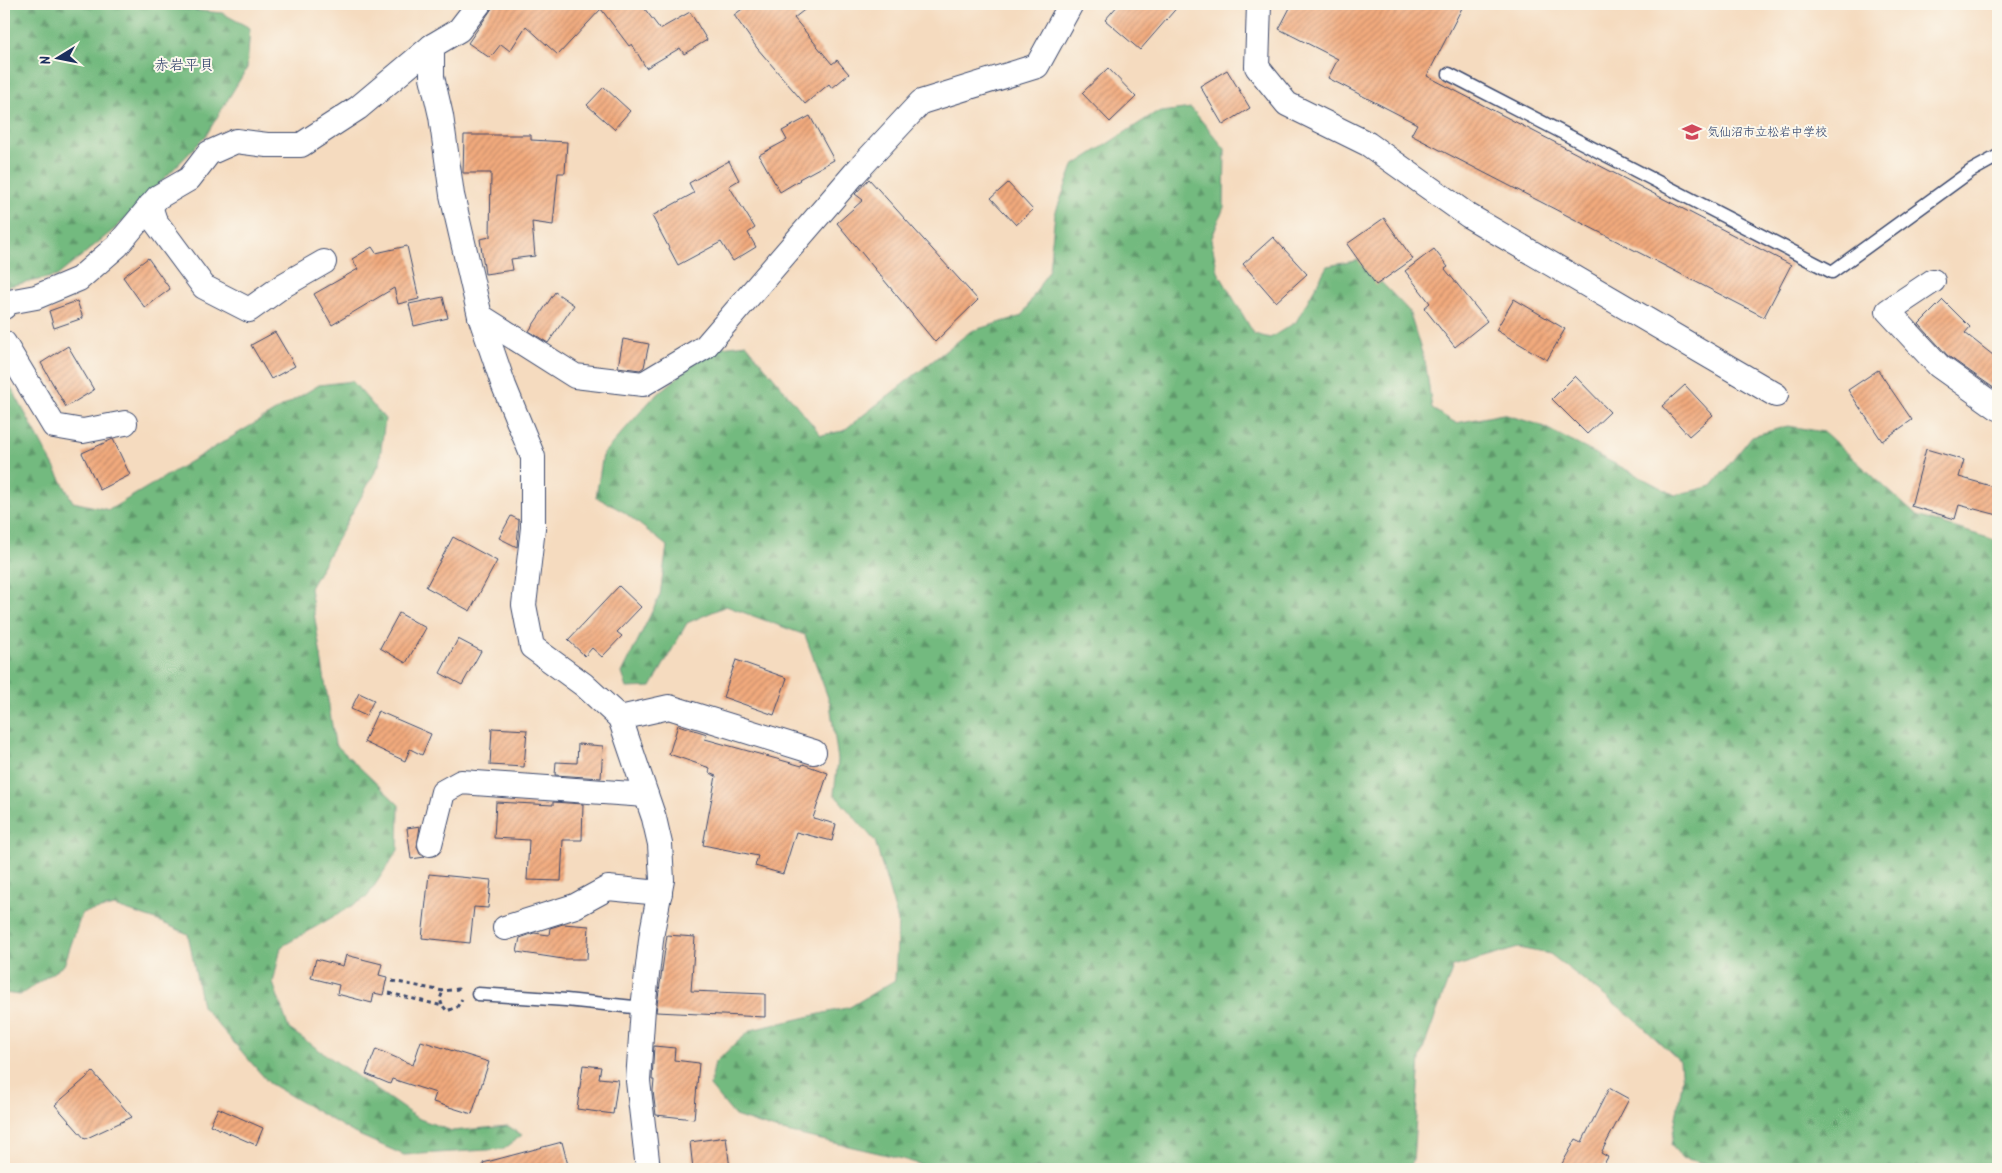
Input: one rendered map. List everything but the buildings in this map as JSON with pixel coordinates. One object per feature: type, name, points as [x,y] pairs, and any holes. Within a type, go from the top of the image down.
[{"type":"street","points":[[4,307],[9,302],[36,297],[79,279],[116,246],[158,197],[189,179],[209,153],[236,141],[267,145],[301,145],[358,108],[432,46],[459,30],[479,4]]},
{"type":"street","points":[[480,316],[575,376],[643,384],[705,347],[855,173],[921,102],[1038,66],[1071,4]]},
{"type":"street","points":[[1259,4],[1256,67],[1286,104],[1368,144],[1469,216],[1776,395]]},
{"type":"street","points":[[432,46],[432,76],[441,116],[452,195],[480,316],[504,386],[533,457],[532,528],[524,604],[532,647],[584,685],[620,718],[660,844],[662,880],[652,932],[643,1008],[638,1081],[648,1169]]},
{"type":"street","points":[[150,206],[155,220],[204,287],[249,310],[284,285],[324,262]]},
{"type":"street","points":[[1934,281],[1888,311],[1939,366],[1998,408]]},
{"type":"street","points":[[4,343],[54,426],[83,431],[125,423]]},
{"type":"street","points":[[620,718],[669,707],[814,752]]},
{"type":"street","points":[[430,844],[443,792],[461,782],[646,795]]},
{"type":"street","points":[[504,928],[574,906],[608,888],[660,893]]},
{"type":"lane","points":[[1449,74],[1832,272],[1971,171],[1998,156]]},
{"type":"lane","points":[[478,994],[643,1008]]},
{"type":"path","points":[[392,981],[443,991],[458,989],[462,999],[457,1007],[447,1010],[443,1006],[440,999],[443,991]]},
{"type":"path","points":[[389,993],[443,1006]]},
{"type":"green space","points":[[4,4],[159,4],[160,7],[222,13],[250,28],[247,68],[205,137],[117,227],[57,276],[4,287]]},
{"type":"green space","points":[[1191,108],[1225,149],[1224,207],[1211,240],[1218,272],[1254,334],[1270,338],[1296,322],[1327,266],[1360,260],[1409,311],[1426,366],[1432,409],[1456,423],[1503,414],[1540,425],[1675,495],[1712,486],[1752,436],[1788,426],[1824,432],[1917,516],[1998,541],[1998,1169],[1726,1169],[1682,1158],[1671,1145],[1682,1084],[1680,1061],[1632,1017],[1550,954],[1518,948],[1453,967],[1420,1058],[1413,1161],[1409,1169],[936,1169],[892,1156],[778,1130],[735,1116],[710,1086],[715,1062],[751,1030],[850,1007],[895,980],[898,921],[875,841],[834,794],[838,760],[830,703],[805,635],[726,606],[687,623],[651,687],[627,688],[622,673],[660,595],[667,546],[624,512],[596,497],[603,454],[651,400],[712,348],[746,344],[821,435],[843,431],[971,331],[1022,316],[1049,269],[1055,214],[1073,166],[1155,113]]},
{"type":"green space","points":[[4,374],[73,502],[109,510],[319,385],[352,381],[385,419],[379,465],[310,588],[335,744],[399,805],[398,850],[367,897],[281,947],[273,983],[289,1029],[417,1118],[452,1131],[508,1126],[522,1135],[504,1149],[404,1155],[354,1133],[269,1083],[202,1006],[188,934],[156,920],[114,906],[82,913],[64,965],[20,995],[4,993]]},
{"type":"place","name":"気仙沼市立松岩中学校","points":[[1692,132]]},
{"type":"district","name":"赤岩平貝","points":[[184,66]]}]
